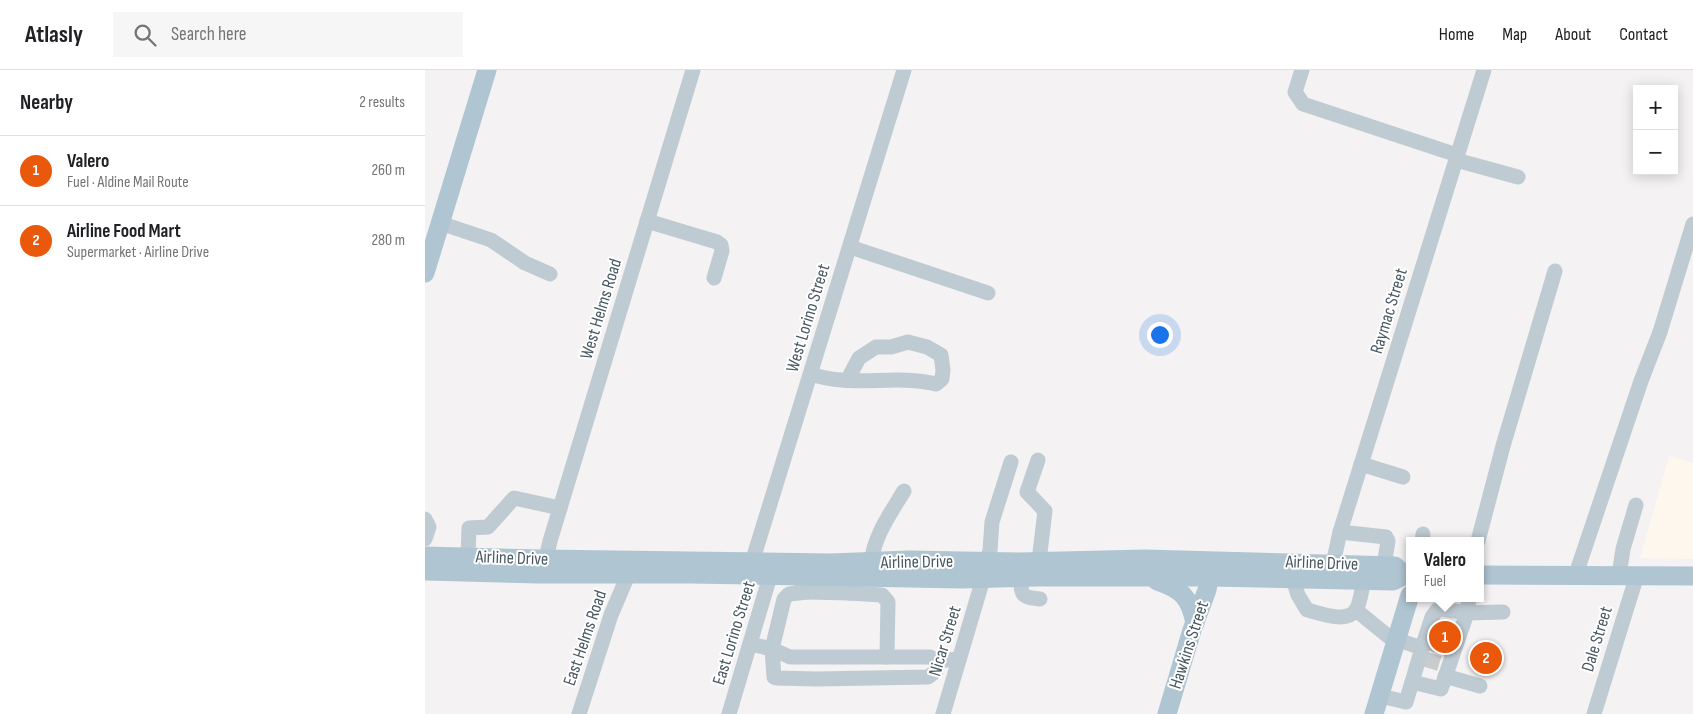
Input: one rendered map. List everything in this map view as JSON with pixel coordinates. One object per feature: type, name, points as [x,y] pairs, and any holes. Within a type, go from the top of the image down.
[{"type":"main road","points":[[425,273],[487,70]]},
{"type":"main road","name":"Airline Drive","points":[[425,556],[546,559],[751,569],[909,560],[985,570],[1020,578],[1145,577],[1211,569],[1333,564],[1395,566],[1406,574]]},
{"type":"main road","name":"Airline Drive","points":[[772,569],[804,584],[852,585],[985,570],[1039,561],[1145,559],[1293,579],[1393,581],[1406,575]]},
{"type":"main road","name":"Airline Drive","points":[[425,571],[628,575],[751,569]]},
{"type":"main road","name":"Hawkins Street","points":[[1167,714],[1211,569]]},
{"type":"main road","points":[[1484,575],[1693,576]]},
{"type":"main road","points":[[1145,577],[1175,587],[1185,598],[1193,612],[1195,623]]},
{"type":"main road","points":[[1374,714],[1408,602]]},
{"type":"street","name":"West Helms Road","points":[[546,559],[693,70]]},
{"type":"street","name":"West Lorino Street","points":[[751,569],[905,70]]},
{"type":"street","points":[[1302,70],[1295,92],[1303,104],[1518,177]]},
{"type":"street","name":"Raymac Street","points":[[1333,564],[1340,532],[1484,70]]},
{"type":"street","points":[[647,221],[717,242],[721,245],[714,278]]},
{"type":"street","points":[[440,224],[491,240],[525,263],[550,274]]},
{"type":"street","points":[[1576,574],[1641,381],[1660,332],[1693,224]]},
{"type":"street","points":[[850,248],[988,293]]},
{"type":"street","points":[[1480,537],[1503,446],[1555,271]]},
{"type":"street","points":[[811,374],[824,379],[848,380],[910,379],[936,384],[943,379],[941,355],[927,347],[908,342],[891,347],[876,347],[859,358],[848,380]]},
{"type":"street","points":[[1038,460],[1027,492],[1045,510],[1039,561]]},
{"type":"street","name":"Nicar Street","points":[[943,714],[991,550],[992,522],[1011,462]]},
{"type":"street","points":[[1361,464],[1403,477]]},
{"type":"street","points":[[871,562],[872,548],[887,518],[904,492]]},
{"type":"street","points":[[468,557],[469,528],[488,527],[514,498],[560,508]]},
{"type":"street","name":"Dale Street","points":[[1594,714],[1628,575],[1623,549],[1636,505]]},
{"type":"street","points":[[425,519],[429,527],[425,539]]},
{"type":"street","points":[[1340,532],[1386,537],[1384,565]]},
{"type":"street","name":"East Lorino Street","points":[[729,714],[772,569]]},
{"type":"street","name":"East Helms Road","points":[[579,714],[611,615],[628,575]]},
{"type":"street","points":[[1020,578],[1023,595],[1026,598],[1040,600]]},
{"type":"street","points":[[1293,579],[1298,595],[1307,610],[1339,617],[1348,616],[1356,610],[1364,580]]},
{"type":"street","points":[[804,584],[784,599],[771,649],[774,678],[928,677],[936,671],[937,661]]},
{"type":"street","points":[[852,585],[882,595],[888,602],[887,657]]},
{"type":"street","points":[[1413,682],[1441,689],[1443,670],[1450,644],[1468,605]]},
{"type":"street","points":[[1380,696],[1406,702],[1427,644],[1432,617],[1437,610],[1468,605],[1503,612]]},
{"type":"street","points":[[1356,610],[1378,630],[1396,640],[1427,644]]},
{"type":"street","points":[[750,644],[771,649],[790,657],[930,657],[937,661],[959,659]]},
{"type":"street","points":[[1443,670],[1480,686]]},
{"type":"shaded area","points":[[1669,456],[1693,463],[1693,559],[1640,558]]},
{"type":"tunnel","points":[[1434,629],[1450,634]]},
{"type":"tunnel","points":[[1430,643],[1446,648]]},
{"type":"tunnel","points":[[1425,659],[1441,664]]},
{"type":"place","name":"Valero","points":[[1445,637]]},
{"type":"place","name":"Airline Food Mart","points":[[1486,658]]}]
